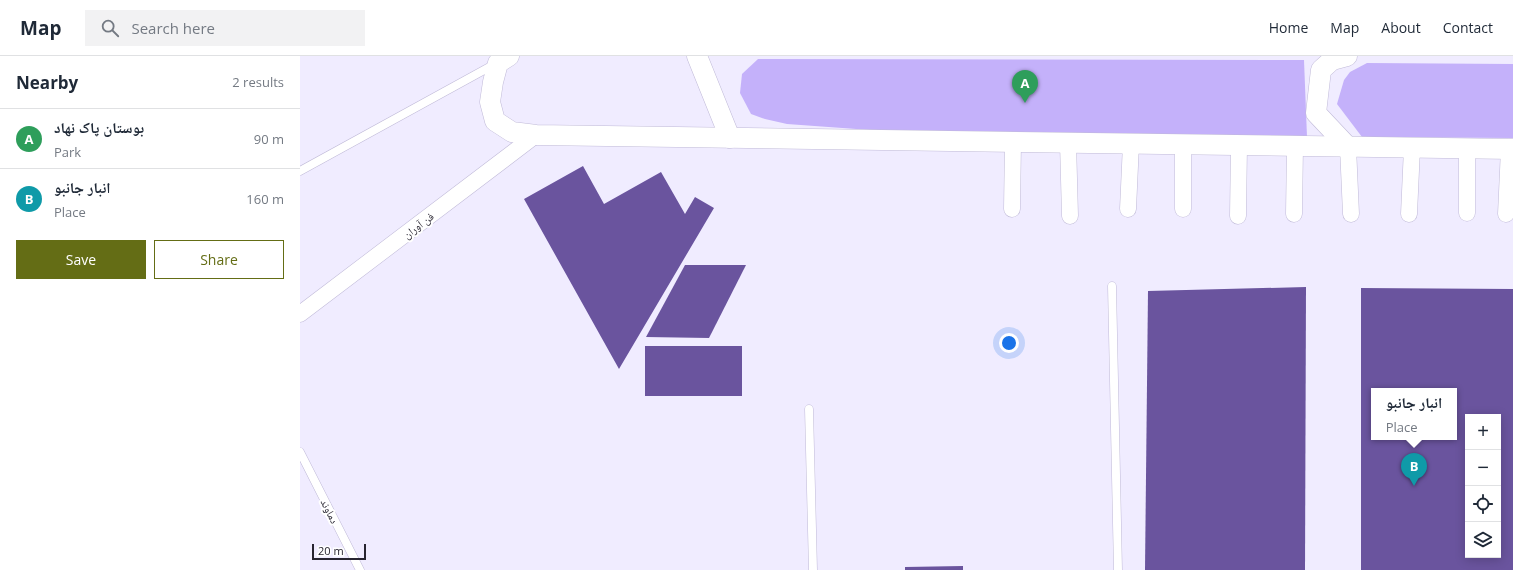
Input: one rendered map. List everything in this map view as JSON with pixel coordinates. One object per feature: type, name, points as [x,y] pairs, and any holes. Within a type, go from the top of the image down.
[{"type":"street","points":[[697,56],[730,138]]},
{"type":"street","points":[[1347,56],[1332,60],[1321,70],[1316,113],[1348,147],[1351,214]]},
{"type":"street","points":[[500,58],[493,82],[490,102],[495,121],[512,132],[536,135],[1511,149],[1506,214]]},
{"type":"street","name":"فن آوران","points":[[300,314],[536,135]]},
{"type":"street","points":[[1012,209],[1013,142]]},
{"type":"street","points":[[1068,142],[1070,216]]},
{"type":"street","points":[[1128,209],[1131,144]]},
{"type":"street","points":[[1183,144],[1183,209]]},
{"type":"street","points":[[1238,216],[1240,145]]},
{"type":"street","points":[[1294,214],[1295,146]]},
{"type":"street","points":[[1409,214],[1412,148]]},
{"type":"street","points":[[1467,148],[1467,213]]},
{"type":"lane","points":[[300,171],[500,58]]},
{"type":"lane","points":[[1112,286],[1118,570]]},
{"type":"lane","points":[[809,409],[813,570]]},
{"type":"lane","name":"دماوند","points":[[300,452],[360,570]]},
{"type":"shaded area","points":[[758,59],[1304,60],[1307,137],[870,130],[787,124],[751,114],[740,93],[742,74]]},
{"type":"shaded area","points":[[1367,63],[1513,64],[1513,138],[1362,137],[1337,104],[1344,80],[1350,72]]},
{"type":"building","points":[[583,166],[604,204],[661,172],[685,214],[695,197],[714,208],[619,369],[524,199]]},
{"type":"building","points":[[685,265],[746,265],[709,338],[646,337]]},
{"type":"building","points":[[1306,287],[1305,570],[1145,570],[1148,291]]},
{"type":"building","points":[[1361,288],[1513,289],[1513,570],[1361,570]]},
{"type":"building","points":[[645,346],[742,346],[742,396],[645,396]]},
{"type":"building","points":[[963,566],[963,570],[905,570],[905,567]]},
{"type":"place","name":"بوستان پاک نهاد","points":[[1025,103]]},
{"type":"place","name":"انبار جانبو","points":[[1414,486]]}]
